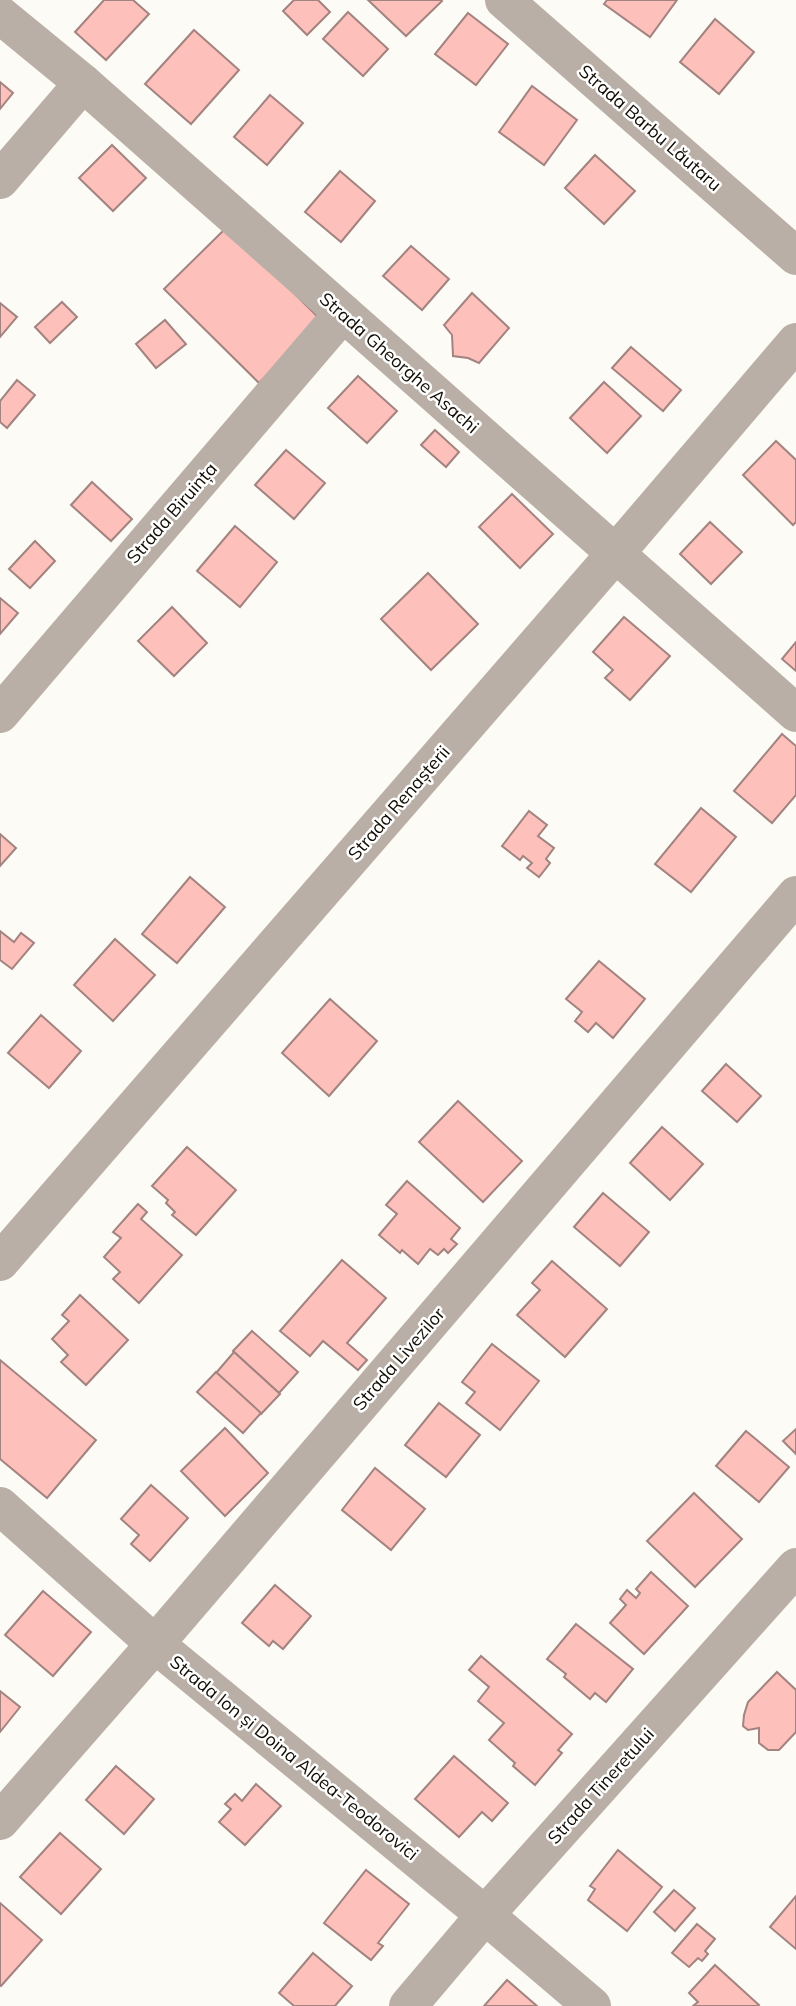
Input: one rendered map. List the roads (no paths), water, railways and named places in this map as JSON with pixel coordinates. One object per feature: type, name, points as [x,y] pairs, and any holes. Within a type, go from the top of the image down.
[{"type":"street","name":"Strada Barbu Lăutaru","points":[[504,0],[796,256]]},
{"type":"street","name":"Strada Gheorghe Asachi","points":[[0,15],[83,83],[796,713]]},
{"type":"street","points":[[0,180],[83,83]]},
{"type":"street","name":"Strada Biruința","points":[[0,714],[343,313]]},
{"type":"street","name":"Strada Renașterii","points":[[0,1262],[796,342]]},
{"type":"street","name":"Strada Livezilor","points":[[0,1821],[155,1644],[796,895]]},
{"type":"street","name":"Strada Ion și Doina Aldea-Teodorovici","points":[[0,1506],[155,1644],[592,2006]]},
{"type":"street","name":"Strada Tineretului","points":[[408,2006],[485,1915],[796,1567]]}]
